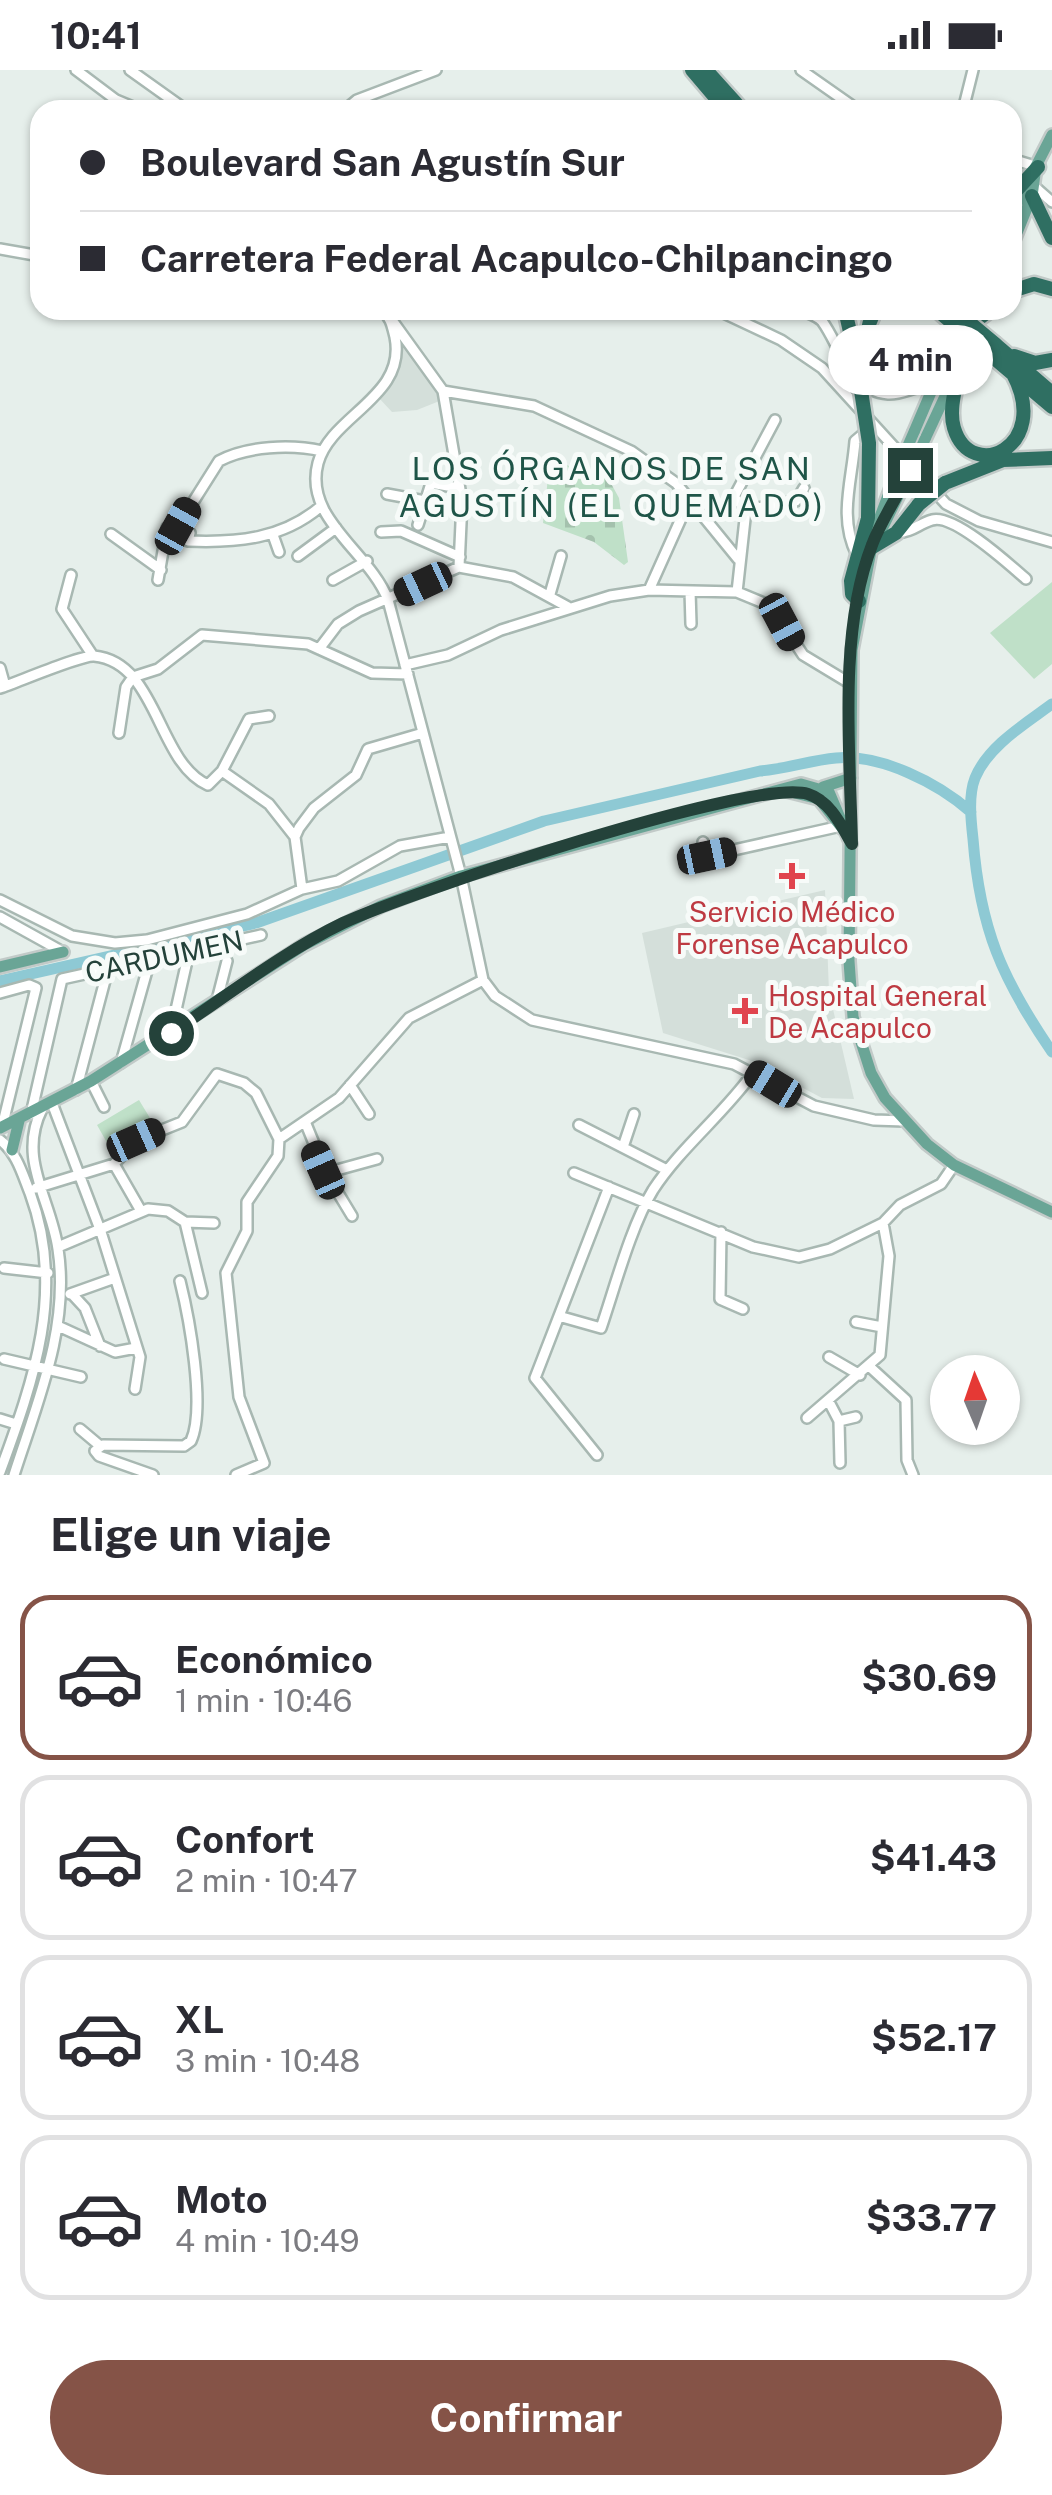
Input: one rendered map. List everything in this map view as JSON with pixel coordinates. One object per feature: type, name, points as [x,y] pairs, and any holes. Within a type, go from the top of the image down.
[{"type":"highway","points":[[692,70],[718,100]]},
{"type":"highway","points":[[706,70],[733,100]]},
{"type":"highway","points":[[1022,189],[1035,181],[1052,238]]},
{"type":"highway","points":[[1022,288],[1034,284],[1052,289]]},
{"type":"highway","points":[[847,320],[869,443],[872,486],[867,549],[850,590],[859,601]]},
{"type":"highway","points":[[872,320],[865,340],[872,362],[884,372],[909,377],[922,372],[952,343]]},
{"type":"highway","points":[[960,365],[954,428],[970,449],[982,454],[1009,451],[1027,432],[1030,406],[1013,374],[974,320]]},
{"type":"highway","points":[[996,350],[1030,362],[1052,360]]},
{"type":"highway","points":[[996,350],[1052,393]]},
{"type":"highway","points":[[1013,374],[1052,407]]},
{"type":"highway","points":[[867,549],[896,534],[919,504],[945,484],[1003,460],[1052,458]]},
{"type":"main road","points":[[1022,217],[1052,135]]},
{"type":"main road","points":[[1022,200],[1035,181]]},
{"type":"main road","points":[[920,436],[933,386],[965,320]]},
{"type":"main road","points":[[867,549],[920,436],[960,365],[968,320]]},
{"type":"main road","points":[[859,601],[850,740],[849,961],[853,1018],[871,1074],[904,1121],[954,1165],[1052,1212]]},
{"type":"main road","points":[[1,1132],[171,1033],[340,924],[459,870],[802,784],[822,787],[850,774]]},
{"type":"main road","points":[[822,787],[837,802],[852,844]]},
{"type":"main road","points":[[768,793],[810,795],[828,808],[852,844]]},
{"type":"main road","points":[[2,965],[63,952]]},
{"type":"main road","points":[[12,1150],[36,1112]]},
{"type":"street","points":[[76,70],[116,100]]},
{"type":"street","points":[[130,70],[172,100]]},
{"type":"street","points":[[357,100],[436,70]]},
{"type":"street","points":[[801,70],[844,100]]},
{"type":"street","points":[[966,100],[973,70]]},
{"type":"street","points":[[1022,168],[1052,202]]},
{"type":"street","points":[[0,249],[30,254]]},
{"type":"street","points":[[388,320],[396,342],[392,369],[368,404],[322,452],[315,486],[320,508],[366,561],[388,600],[459,870],[483,980],[496,996],[532,1020],[717,1060],[753,1073],[814,1106],[874,1120],[904,1121]]},
{"type":"street","points":[[390,320],[443,391],[460,488],[459,562]]},
{"type":"street","points":[[738,320],[781,340],[822,368],[946,504],[980,521],[1052,542]]},
{"type":"street","points":[[820,320],[838,356],[868,387],[886,394],[933,386]]},
{"type":"street","points":[[443,391],[534,406],[606,438],[664,474],[738,559]]},
{"type":"street","points":[[746,510],[734,498],[775,420]]},
{"type":"street","points":[[867,549],[844,513],[853,480],[855,441],[875,427]]},
{"type":"street","points":[[111,534],[159,575],[165,532],[178,526],[218,461],[229,455],[277,449],[322,452]]},
{"type":"street","points":[[418,525],[431,483],[460,488]]},
{"type":"street","points":[[746,510],[796,501],[804,488]]},
{"type":"street","points":[[387,494],[425,501]]},
{"type":"street","points":[[649,590],[688,503]]},
{"type":"street","points":[[178,526],[190,533],[188,541],[220,543],[273,535],[303,522],[320,508]]},
{"type":"street","points":[[738,592],[738,559],[746,510]]},
{"type":"street","points":[[896,534],[915,532],[931,520],[944,519],[996,552],[1026,580]]},
{"type":"street","points":[[298,556],[336,528]]},
{"type":"street","points":[[382,532],[401,531],[459,562],[513,577],[568,606]]},
{"type":"street","points":[[273,535],[279,552]]},
{"type":"street","points":[[550,594],[562,556]]},
{"type":"street","points":[[333,580],[366,561]]},
{"type":"street","points":[[320,649],[338,624],[459,562]]},
{"type":"street","points":[[71,575],[62,609],[93,656],[132,677],[198,780],[208,785],[222,771],[249,720],[269,716]]},
{"type":"street","points":[[119,733],[126,687],[132,677],[158,669],[202,635],[266,638],[320,649],[372,673],[407,669],[448,655],[500,630],[568,606],[649,590],[738,592],[771,606],[803,656],[851,684]]},
{"type":"street","points":[[690,591],[691,624]]},
{"type":"street","points":[[0,668],[2,687],[93,656]]},
{"type":"street","points":[[295,837],[304,819],[356,775],[368,749],[424,733]]},
{"type":"street","points":[[222,771],[270,804],[295,837],[302,889]]},
{"type":"street","points":[[703,842],[707,856],[841,826]]},
{"type":"street","points":[[0,900],[72,936],[115,943],[147,940],[247,914],[302,889],[351,875],[374,857],[400,846],[450,839]]},
{"type":"street","points":[[0,916],[63,952]]},
{"type":"street","name":"CARDUMEN","points":[[36,1112],[58,984],[67,978],[260,935]]},
{"type":"street","points":[[171,1033],[189,952]]},
{"type":"street","points":[[122,1062],[150,960]]},
{"type":"street","points":[[216,1003],[227,962]]},
{"type":"street","points":[[76,1090],[108,969]]},
{"type":"street","points":[[279,1139],[306,1124],[350,1085],[409,1018],[483,980]]},
{"type":"street","points":[[0,994],[34,986],[36,992],[1,1132],[28,1190],[48,1272],[48,1309],[35,1367],[1,1465]]},
{"type":"street","points":[[562,1317],[601,1328],[647,1202],[667,1170],[726,1110],[753,1073]]},
{"type":"street","points":[[28,1190],[114,1164],[136,1140],[182,1122],[216,1074],[232,1077],[256,1093],[279,1139],[278,1156],[247,1202],[246,1230],[226,1273],[239,1397],[264,1464],[236,1475]]},
{"type":"street","points":[[91,1081],[104,1106]]},
{"type":"street","points":[[350,1085],[369,1114]]},
{"type":"street","points":[[36,1112],[79,1173],[101,1232],[141,1365],[135,1389]]},
{"type":"street","points":[[14,1475],[66,1295],[58,1248],[32,1166],[30,1138],[36,1112]]},
{"type":"street","points":[[624,1144],[634,1114]]},
{"type":"street","points":[[306,1124],[326,1173],[352,1216]]},
{"type":"street","points":[[579,1125],[624,1144],[667,1170]]},
{"type":"street","points":[[326,1173],[377,1159]]},
{"type":"street","points":[[114,1164],[141,1212]]},
{"type":"street","points":[[574,1173],[772,1254],[799,1258],[830,1250],[884,1222],[900,1206],[941,1184],[954,1165]]},
{"type":"street","points":[[597,1455],[536,1382],[536,1372],[562,1317],[609,1187]]},
{"type":"street","points":[[58,1248],[141,1212],[168,1211],[185,1222],[214,1222]]},
{"type":"street","points":[[185,1222],[202,1293]]},
{"type":"street","points":[[807,1418],[880,1355],[890,1256],[884,1222]]},
{"type":"street","points":[[721,1232],[720,1300],[743,1309]]},
{"type":"street","points":[[4,1268],[48,1272]]},
{"type":"street","points":[[66,1295],[115,1278]]},
{"type":"street","points":[[80,1429],[99,1445],[184,1446],[194,1434],[194,1378],[180,1281]]},
{"type":"street","points":[[66,1295],[89,1317],[100,1346]]},
{"type":"street","points":[[856,1322],[882,1327]]},
{"type":"street","points":[[58,1326],[116,1352],[136,1348]]},
{"type":"street","points":[[830,1357],[860,1376]]},
{"type":"street","points":[[4,1359],[82,1377]]},
{"type":"street","points":[[870,1367],[906,1400],[907,1460],[913,1475]]},
{"type":"street","points":[[828,1400],[839,1421],[840,1464]]},
{"type":"street","points":[[839,1421],[856,1416]]},
{"type":"street","points":[[0,1420],[16,1424]]},
{"type":"street","points":[[99,1445],[95,1451],[99,1456],[153,1475]]},
{"type":"street","points":[[901,1475],[907,1460]]},
{"type":"shaded area","points":[[403,338],[441,391],[442,400],[417,410],[392,412],[378,397]]},
{"type":"shaded area","name":"Hospital General De Acapulco","points":[[825,890],[829,992],[854,1099],[822,1098],[752,1061],[663,1033],[642,933]]},
{"type":"green space","points":[[550,460],[608,478],[619,498],[628,562],[624,565],[594,542],[543,523]]},
{"type":"green space","points":[[1052,582],[1052,664],[1034,679],[990,633]]},
{"type":"green space","points":[[139,1100],[153,1123],[110,1148],[97,1125]]},
{"type":"waterway","points":[[1052,704],[1008,736],[989,756],[971,793],[976,871],[988,927],[1007,976],[1052,1052]]},
{"type":"waterway","points":[[0,981],[256,923],[544,821],[817,761],[853,758],[890,766],[926,781],[971,812]]},
{"type":"place","name":"Servicio Médico Forense Acapulco","points":[[792,876]]},
{"type":"place","name":"Hospital General De Acapulco","points":[[745,1011]]},
{"type":"district","name":"LOS ÓRGANOS DE SAN AGUSTÍN (EL QUEMADO)","points":[[612,486]]},
{"type":"route","points":[[171,1033],[304,945],[381,906],[461,876],[652,822],[768,793],[800,792],[819,799],[852,844],[851,684],[858,610],[872,542],[910,470]]}]
